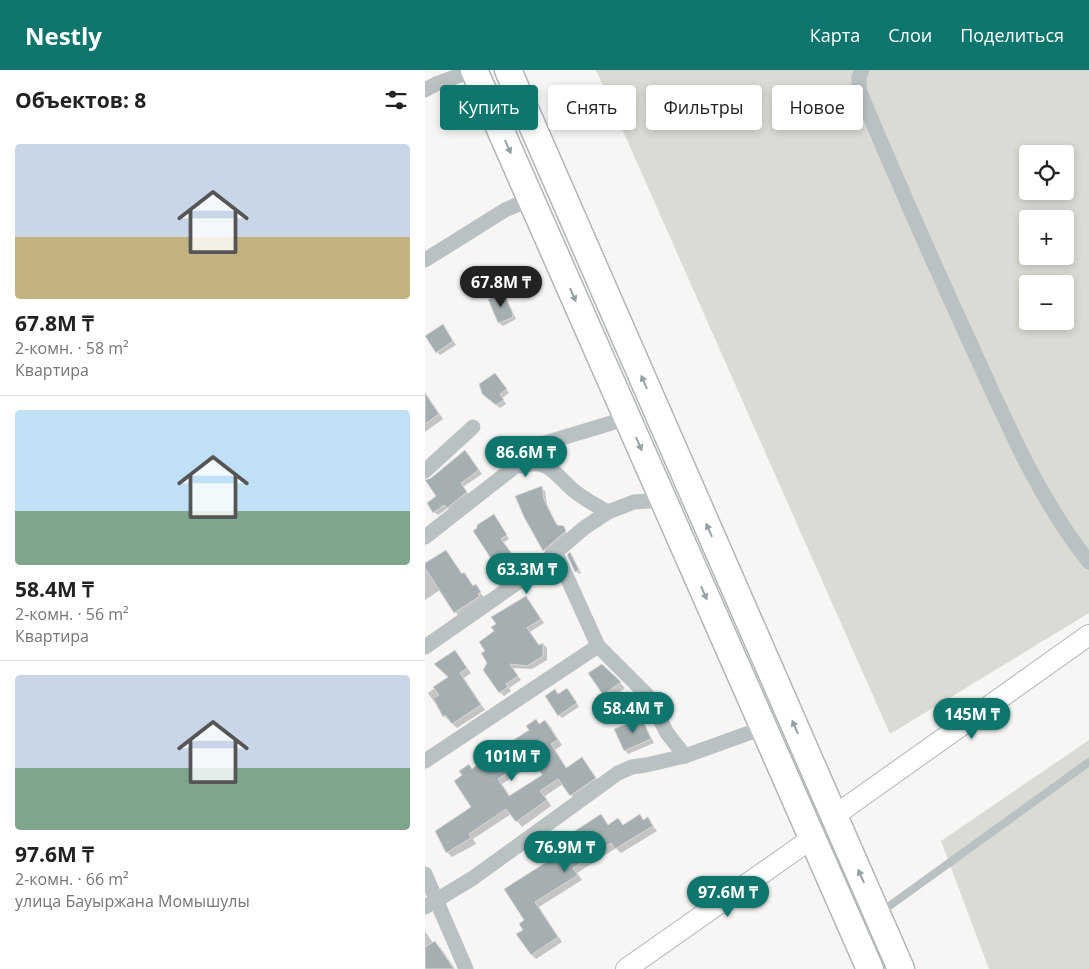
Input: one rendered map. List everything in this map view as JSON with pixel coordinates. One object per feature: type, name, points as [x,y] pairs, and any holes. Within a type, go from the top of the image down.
[{"type":"highway","points":[[474,70],[811,839],[870,969]]},
{"type":"highway","points":[[508,70],[901,969]]},
{"type":"street","points":[[425,90],[474,70]]},
{"type":"street","points":[[862,70],[859,77],[859,90],[995,397],[1023,456],[1049,504],[1064,530],[1089,562]]},
{"type":"street","points":[[425,260],[505,210],[531,199]]},
{"type":"street","points":[[425,537],[545,443],[628,418]]},
{"type":"street","points":[[425,470],[473,427]]},
{"type":"street","points":[[516,467],[537,462],[547,466],[577,493],[608,512]]},
{"type":"street","points":[[425,647],[503,594],[556,553],[584,528],[608,512],[634,502],[664,500]]},
{"type":"street","points":[[556,553],[598,646],[647,695],[667,733],[685,756]]},
{"type":"street","points":[[834,816],[1089,635]]},
{"type":"street","points":[[425,760],[598,646]]},
{"type":"street","points":[[431,903],[473,878],[618,773],[632,766],[646,766],[685,756],[763,728]]},
{"type":"street","points":[[626,969],[811,839]]},
{"type":"street","points":[[425,874],[431,903],[466,969]]},
{"type":"lane","points":[[877,915],[1089,762]]},
{"type":"shaded area","points":[[596,70],[1089,70],[1089,613],[890,734],[623,130],[636,130],[636,85],[603,85]]},
{"type":"shaded area","points":[[1089,740],[1089,969],[989,969],[941,841]]},
{"type":"building","points":[[504,293],[513,314],[512,318],[498,323],[488,299]]},
{"type":"building","points":[[443,324],[453,341],[436,353],[425,336]]},
{"type":"building","points":[[495,373],[507,389],[500,394],[504,400],[496,405],[482,394],[479,384]]},
{"type":"building","points":[[425,393],[439,414],[425,424]]},
{"type":"building","points":[[465,450],[479,470],[461,483],[467,492],[447,508],[444,505],[433,513],[427,503],[436,496],[425,480],[431,478]]},
{"type":"building","points":[[542,486],[544,499],[550,512],[557,525],[564,526],[566,531],[543,551],[524,517],[515,496]]},
{"type":"building","points":[[494,514],[507,535],[501,539],[518,562],[501,574],[473,531],[477,528],[477,525]]},
{"type":"building","points":[[446,550],[462,574],[464,572],[473,586],[476,584],[481,592],[478,594],[480,596],[454,613],[425,568],[425,563]]},
{"type":"building","points":[[570,552],[579,570],[575,572],[567,555]]},
{"type":"building","points":[[526,596],[541,619],[527,628],[539,645],[543,643],[543,656],[527,666],[510,664],[518,676],[506,684],[508,687],[499,693],[483,670],[487,663],[481,653],[485,651],[479,642],[494,631],[491,627],[496,624],[491,617]]},
{"type":"building","points":[[455,650],[467,668],[460,673],[481,705],[452,724],[445,715],[443,717],[433,698],[439,695],[433,687],[448,677],[434,664]]},
{"type":"building","points":[[602,664],[621,682],[603,695],[588,673]]},
{"type":"building","points":[[567,688],[577,703],[558,716],[545,696],[555,689],[558,694]]},
{"type":"building","points":[[642,718],[651,739],[624,751],[614,729]]},
{"type":"building","points":[[536,719],[539,724],[545,720],[558,740],[551,744],[566,768],[582,757],[596,778],[570,796],[558,779],[540,791],[547,800],[516,822],[506,809],[469,834],[471,838],[446,853],[435,831],[471,807],[454,781],[462,775],[459,771],[469,764],[472,769],[478,764],[481,768],[495,752],[491,747],[503,740],[505,744],[512,741],[529,730],[526,726]],"holes":[[[531,758],[542,775],[509,796],[498,779]]]},
{"type":"building","points":[[601,814],[608,825],[618,818],[623,825],[640,814],[643,820],[648,817],[653,826],[615,849],[611,843],[573,868],[578,875],[535,902],[558,937],[531,955],[516,934],[523,930],[519,924],[524,920],[504,889],[545,863],[544,860],[563,843],[564,838]]},
{"type":"building","points":[[435,941],[454,969],[425,969],[425,947]]}]
